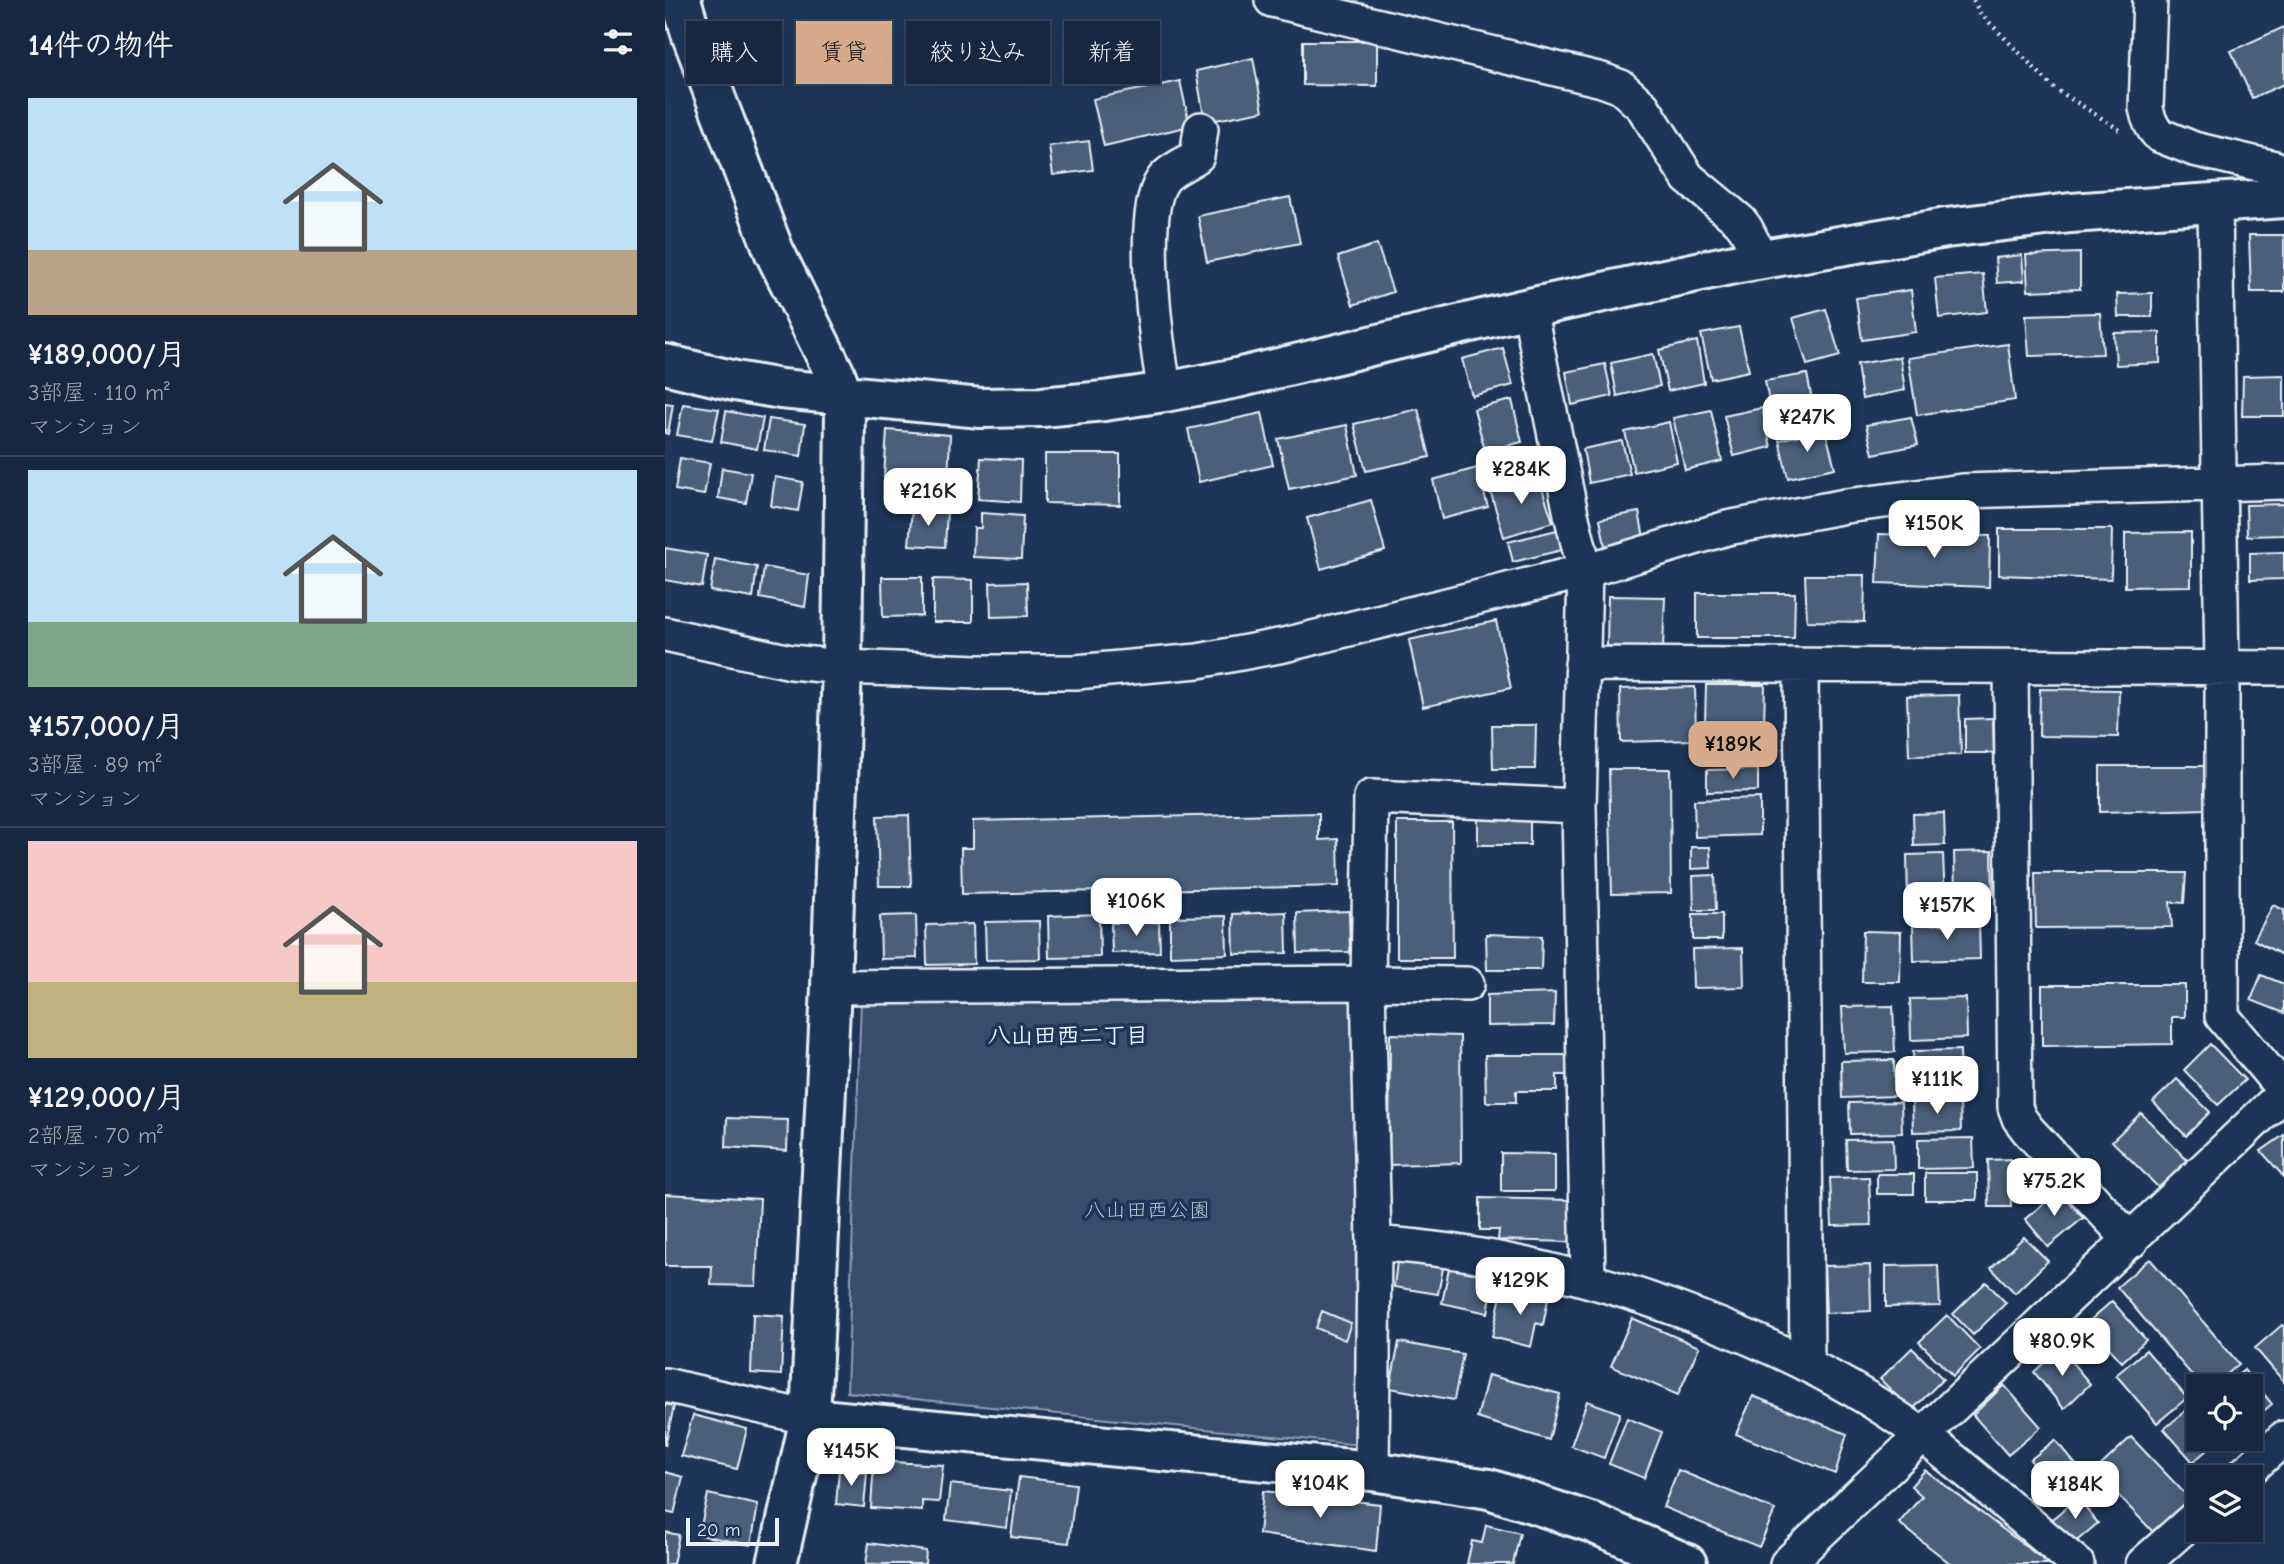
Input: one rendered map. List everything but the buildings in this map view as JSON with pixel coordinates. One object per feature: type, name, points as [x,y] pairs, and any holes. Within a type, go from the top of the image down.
[{"type":"street","points":[[681,0],[692,36],[774,251],[837,376],[843,394],[845,435],[842,667],[831,987],[810,1418],[778,1564]]},
{"type":"street","points":[[1272,0],[1621,87],[1643,107],[1688,178],[1746,229],[1761,259]]},
{"type":"street","points":[[2150,0],[2146,108],[2155,131],[2194,149],[2275,168],[2284,175]]},
{"type":"street","points":[[1165,393],[1156,340],[1151,254],[1154,200],[1163,178],[1197,156],[1201,129]]},
{"type":"street","points":[[665,364],[781,389],[981,408],[1042,407],[1165,393],[1529,308],[1761,259],[1946,228],[2071,213],[2284,198]]},
{"type":"street","points":[[1787,1564],[1921,1435],[2131,1241],[2284,1091],[2223,1016],[2222,667],[2215,203]]},
{"type":"street","points":[[1529,308],[1585,571],[1579,806],[1588,1279]]},
{"type":"street","points":[[665,634],[791,662],[842,667],[1076,672],[1198,661],[1284,645],[1585,571],[1727,528],[1846,506],[1962,491],[2284,482]]},
{"type":"street","points":[[1582,664],[2284,668]]},
{"type":"street","points":[[1801,666],[1807,1363]]},
{"type":"street","points":[[2011,667],[2015,1107],[2028,1130],[2131,1241]]},
{"type":"street","points":[[1372,1471],[1374,1243],[1369,983],[1371,797],[1579,806]]},
{"type":"street","points":[[831,987],[1467,984]]},
{"type":"street","points":[[1374,1243],[1471,1253],[1588,1279],[1668,1305],[1807,1363],[1921,1435],[2077,1564]]},
{"type":"street","points":[[665,1385],[810,1418],[1372,1471],[1489,1489],[1594,1523],[1686,1564]]},
{"type":"street","points":[[2254,1465],[2284,1438]]},
{"type":"street","points":[[2143,1564],[2186,1526]]},
{"type":"path","points":[[1973,0],[1980,13],[2054,88],[2115,129],[2136,133],[2155,131]]},
{"type":"green space","name":"八山田西公園","points":[[1357,997],[1360,1445],[847,1392],[861,1001]]},
{"type":"district","name":"八山田西二丁目","points":[[1068,1035]]}]
